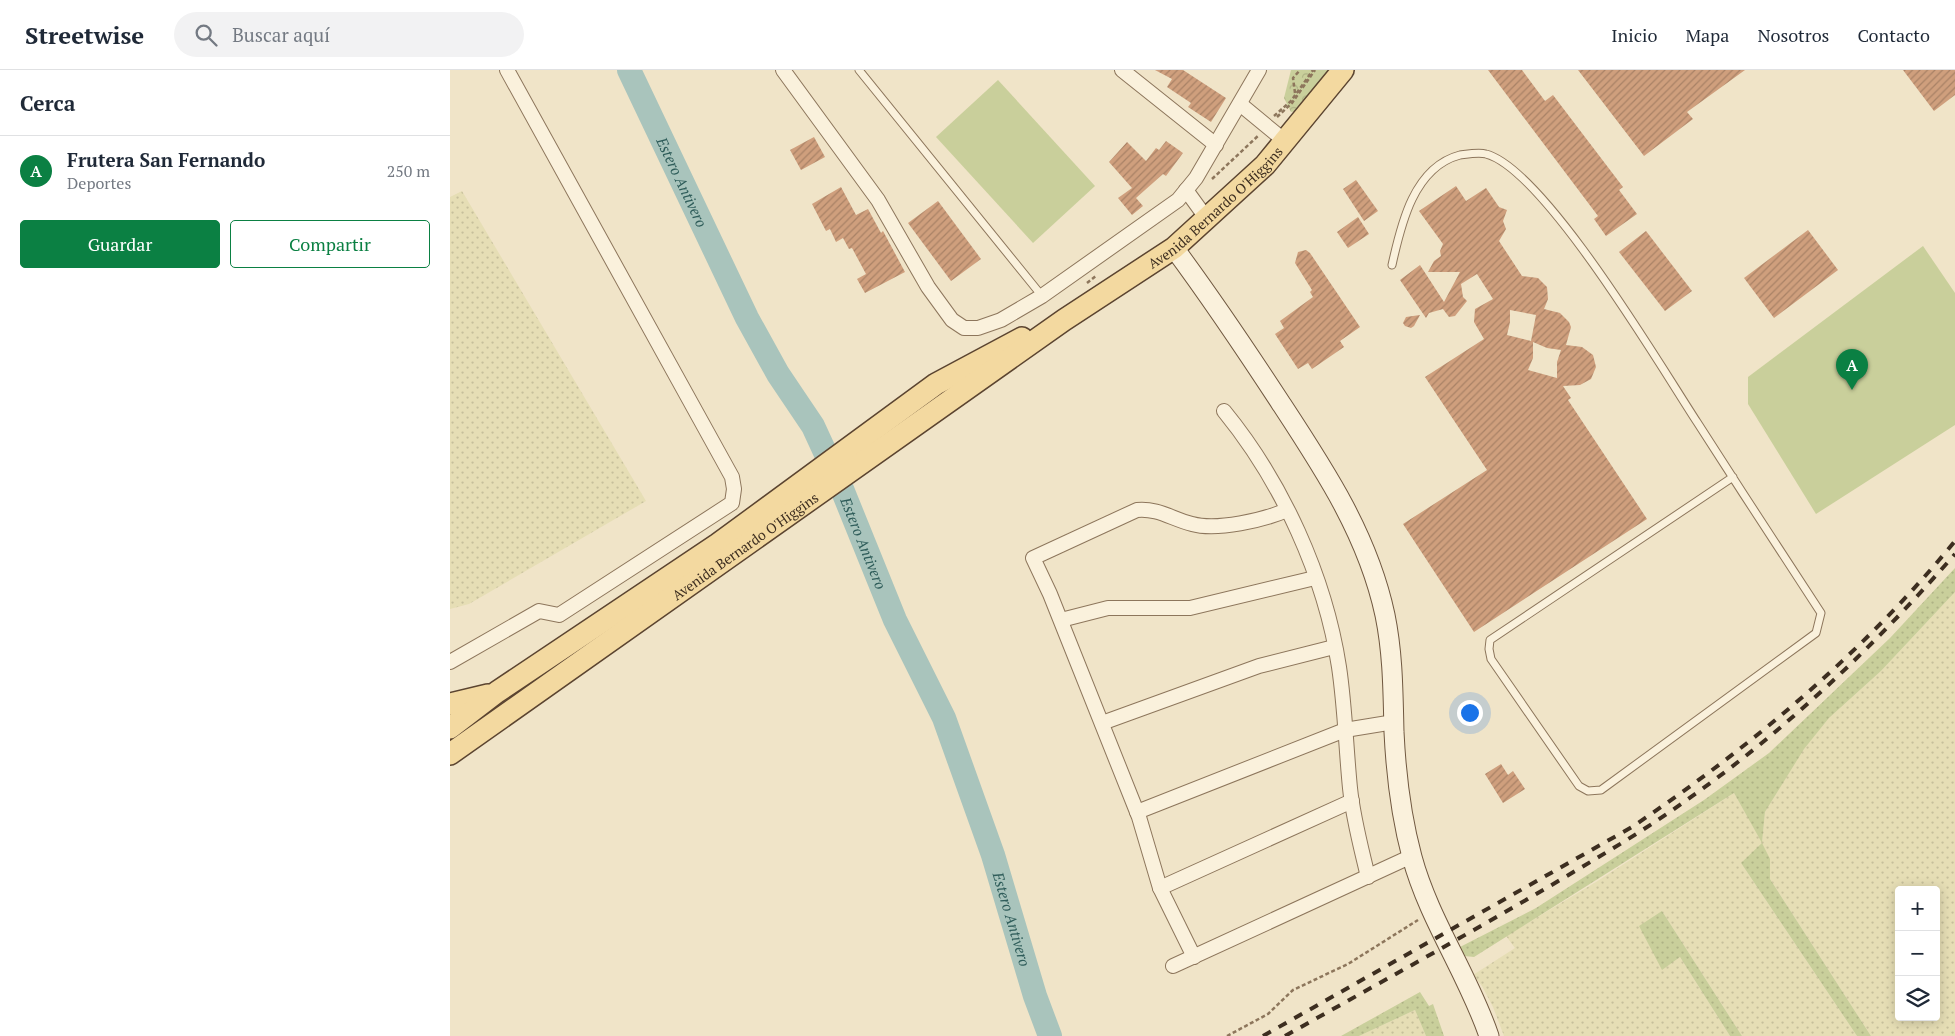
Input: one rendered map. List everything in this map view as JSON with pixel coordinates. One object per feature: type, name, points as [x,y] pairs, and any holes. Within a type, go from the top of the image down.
[{"type":"main road","name":"Avenida Bernardo O'Higgins","points":[[450,728],[498,692],[726,549],[951,401],[1064,320],[1174,248],[1265,165],[1286,142],[1343,70]]},
{"type":"main road","name":"Avenida Bernardo O'Higgins","points":[[450,754],[726,549],[936,384],[1020,338],[1064,320]]},
{"type":"main road","points":[[450,704],[498,692]]},
{"type":"street","points":[[450,662],[540,610],[559,615],[732,503],[734,488],[732,477],[507,70]]},
{"type":"street","points":[[783,70],[878,200],[928,287],[952,320],[964,328],[978,328],[1000,320],[1042,296],[1178,200],[1216,145],[1260,70]]},
{"type":"street","points":[[1122,70],[1216,145]]},
{"type":"street","points":[[1240,104],[1286,142]]},
{"type":"street","points":[[1186,190],[1207,219]]},
{"type":"street","points":[[1174,248],[1326,472],[1350,516],[1370,564],[1385,614],[1392,662],[1399,788],[1412,856],[1432,912],[1481,1011],[1489,1036]]},
{"type":"street","points":[[1224,411],[1255,452],[1287,510],[1315,578],[1339,666],[1352,801],[1368,877]]},
{"type":"street","points":[[1194,957],[1160,888],[1137,812],[1033,558],[1137,510],[1149,509],[1162,512],[1193,525],[1216,525],[1274,516],[1287,510]]},
{"type":"street","points":[[1060,620],[1108,608],[1190,608],[1315,578]]},
{"type":"street","points":[[1102,723],[1259,666],[1334,647]]},
{"type":"street","points":[[1137,812],[1345,730],[1394,722]]},
{"type":"street","points":[[1160,888],[1352,801]]},
{"type":"street","points":[[1173,966],[1412,856]]},
{"type":"lane","points":[[859,70],[1042,296]]},
{"type":"lane","points":[[1392,264],[1406,213],[1419,185],[1434,168],[1450,158],[1467,154],[1486,154],[1501,160],[1521,176],[1544,201],[1609,286],[1733,477],[1820,613],[1816,633],[1601,790],[1588,791],[1579,786],[1492,659],[1488,649],[1490,640],[1733,477]]},
{"type":"path","points":[[1295,95],[1294,78],[1300,70]]},
{"type":"path","points":[[1264,124],[1295,95],[1313,70]]},
{"type":"path","points":[[1227,1036],[1268,1014],[1294,990],[1382,945],[1432,912]]},
{"type":"shaded area","points":[[462,191],[646,501],[469,604],[450,609],[450,197]]},
{"type":"shaded area","points":[[1955,592],[1955,1036],[1871,1036],[1770,879],[1770,859],[1741,863],[1857,1036],[1742,1036],[1662,911],[1662,969],[1680,957],[1730,1036],[1504,1036],[1493,1007],[1482,986],[1473,975],[1515,948],[1506,936],[1596,882],[1734,793],[1762,842],[1765,812],[1804,748],[1829,718],[1881,671]]},
{"type":"shaded area","points":[[1415,1010],[1426,1036],[1359,1036]]},
{"type":"green space","points":[[1291,70],[1331,70],[1297,111],[1291,112],[1284,98]]},
{"type":"green space","points":[[998,80],[1095,186],[1033,243],[936,137]]},
{"type":"green space","points":[[1923,246],[1955,293],[1955,425],[1816,514],[1748,404],[1748,377]]},
{"type":"green space","points":[[1955,568],[1955,592],[1881,671],[1829,718],[1804,749],[1765,812],[1762,843],[1734,793],[1474,957],[1465,956],[1458,948],[1536,908],[1704,800],[1769,753],[1890,638]]},
{"type":"green space","points":[[1762,843],[1770,859],[1770,879],[1871,1036],[1857,1036],[1741,863]]},
{"type":"green space","points":[[1662,911],[1742,1036],[1730,1036],[1680,957],[1662,970],[1639,926]]},
{"type":"green space","points":[[1420,992],[1429,1006],[1433,1004],[1444,1036],[1426,1036],[1415,1010],[1359,1036],[1341,1036]]},
{"type":"building","points":[[1155,70],[1183,70],[1226,98],[1211,122],[1188,107],[1191,103],[1167,87],[1172,79]]},
{"type":"building","points":[[1488,70],[1522,70],[1545,101],[1553,95],[1623,187],[1619,190],[1637,214],[1606,236],[1594,219],[1598,216]]},
{"type":"building","points":[[1578,70],[1745,70],[1687,112],[1693,119],[1644,156]]},
{"type":"building","points":[[1903,70],[1955,70],[1955,95],[1934,111]]},
{"type":"building","points":[[814,137],[825,157],[801,170],[790,150]]},
{"type":"building","points":[[1166,141],[1183,153],[1166,176],[1163,174],[1136,198],[1143,206],[1132,215],[1118,198],[1132,188],[1109,162],[1127,142],[1146,161],[1156,148],[1159,150]]},
{"type":"building","points":[[1356,180],[1378,211],[1364,221],[1343,189]]},
{"type":"building","points":[[1456,186],[1466,201],[1486,188],[1499,207],[1507,210],[1503,221],[1506,229],[1499,241],[1522,276],[1538,278],[1547,287],[1548,299],[1544,309],[1560,313],[1569,322],[1571,327],[1566,345],[1582,347],[1593,355],[1596,367],[1591,379],[1580,385],[1563,386],[1571,398],[1568,400],[1647,519],[1474,632],[1403,524],[1487,470],[1425,377],[1484,339],[1474,322],[1475,309],[1493,299],[1477,274],[1461,284],[1463,297],[1467,301],[1455,316],[1449,317],[1443,309],[1429,313],[1426,318],[1400,280],[1420,265],[1444,302],[1460,272],[1428,272],[1434,261],[1441,256],[1440,251],[1443,244],[1419,211]],"holes":[[[1510,310],[1536,315],[1531,341],[1507,335]],[[1533,342],[1547,348],[1561,350],[1557,362],[1557,378],[1528,370],[1533,358]]]},
{"type":"building","points":[[841,187],[856,215],[868,209],[881,233],[883,231],[905,272],[865,293],[857,279],[866,274],[852,248],[849,249],[843,238],[836,242],[830,229],[826,231],[812,204]]},
{"type":"building","points":[[938,201],[981,259],[951,281],[908,223]]},
{"type":"building","points":[[1358,217],[1369,234],[1348,248],[1337,232]]},
{"type":"building","points":[[1808,230],[1838,270],[1774,318],[1744,278]]},
{"type":"building","points":[[1646,231],[1692,291],[1665,311],[1619,252]]},
{"type":"building","points":[[1306,250],[1310,253],[1360,327],[1340,341],[1344,347],[1312,369],[1308,363],[1298,369],[1275,334],[1284,328],[1280,321],[1313,297],[1310,292],[1312,290],[1295,263],[1298,252]]},
{"type":"building","points":[[1420,315],[1411,328],[1403,323],[1406,317]]},
{"type":"building","points":[[1501,764],[1508,775],[1513,771],[1525,789],[1503,803],[1485,774]]},
{"type":"waterway","name":"Estero Antivero","points":[[629,70],[747,318],[778,374],[813,426],[842,489],[895,620],[944,718],[993,855],[1035,996],[1050,1036]]},
{"type":"railway","points":[[1263,1036],[1632,827],[1677,796],[1804,696],[1883,622],[1955,541]]},
{"type":"railway","points":[[1285,1036],[1550,886],[1633,836],[1719,777],[1826,688],[1892,623],[1955,554]]},
{"type":"place","name":"Frutera San Fernando","points":[[1852,390]]}]
